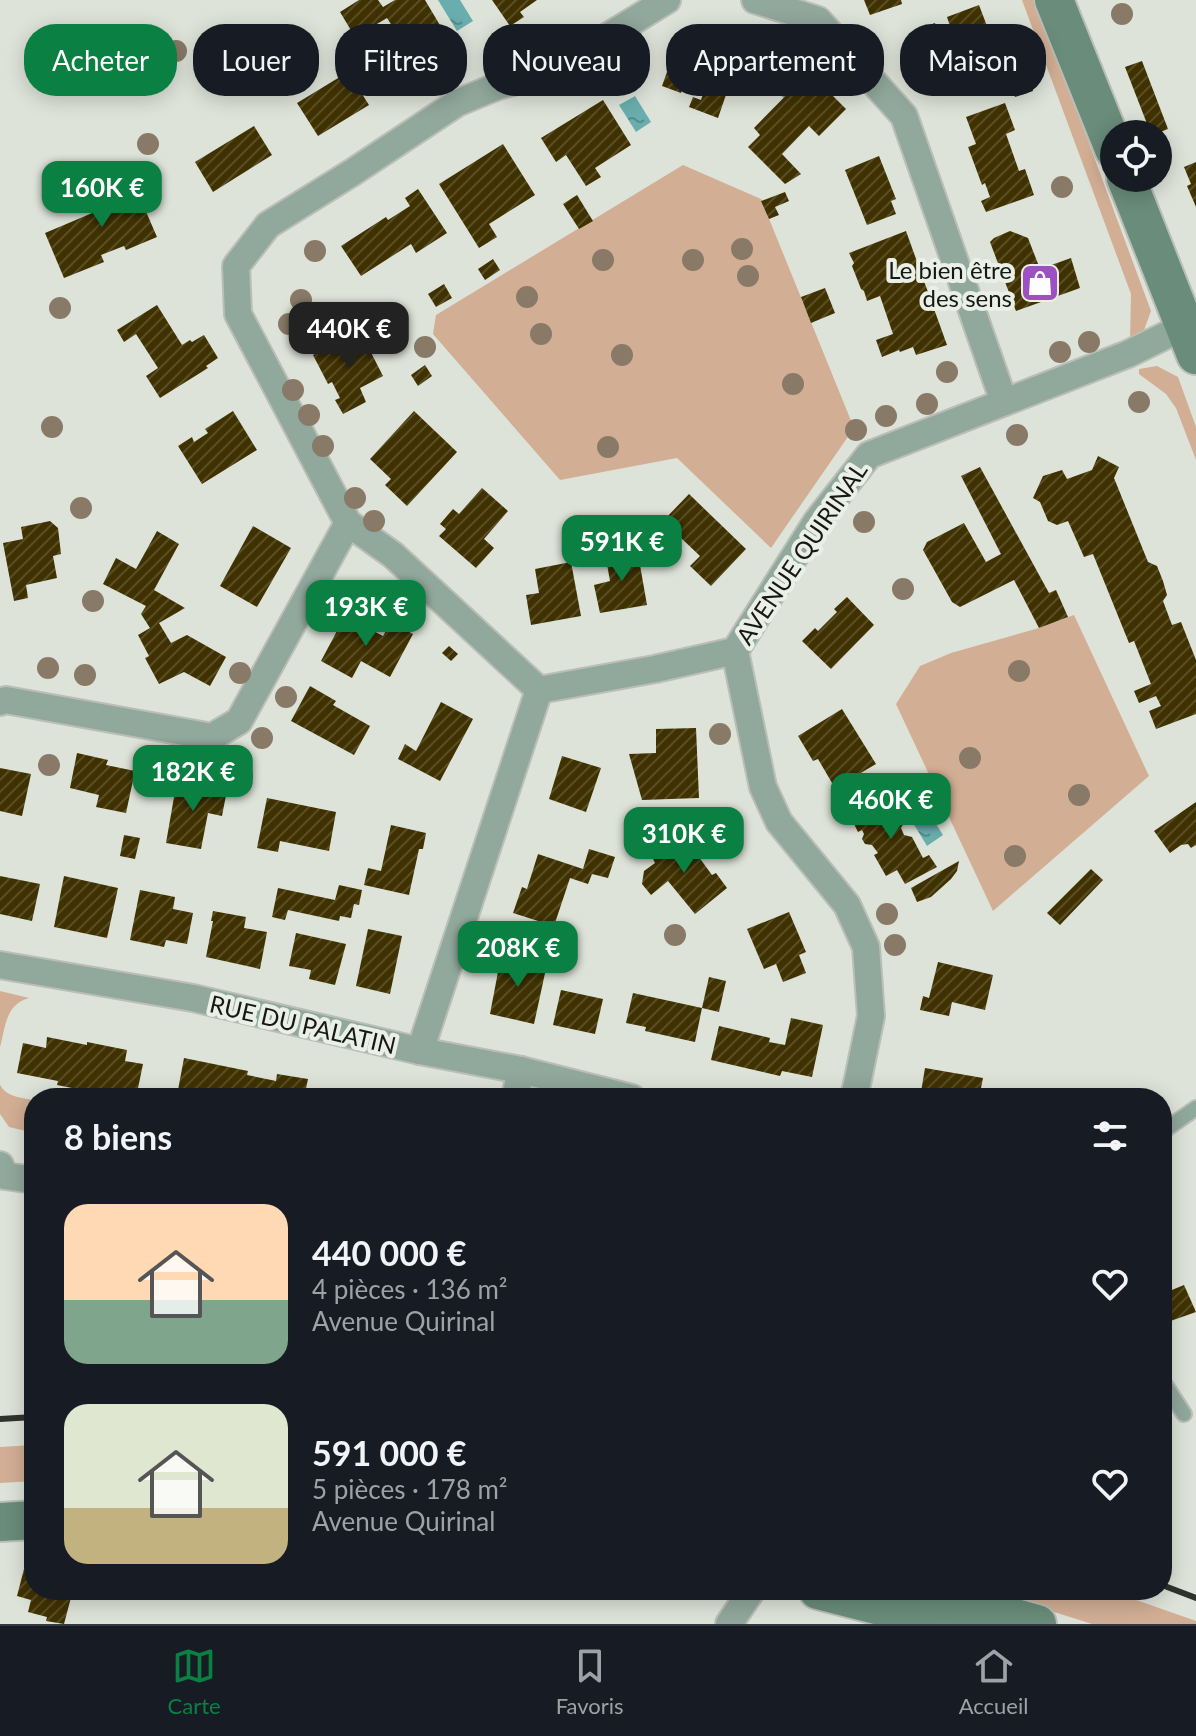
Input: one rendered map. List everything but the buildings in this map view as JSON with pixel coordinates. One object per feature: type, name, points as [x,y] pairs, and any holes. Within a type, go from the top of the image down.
[{"type":"main road","points":[[1054,0],[1102,120]]},
{"type":"main road","points":[[1132,192],[1191,341]]},
{"type":"main road","points":[[0,1498],[24,1497]]},
{"type":"main road","points":[[0,1522],[24,1521]]},
{"type":"main road","points":[[857,1600],[950,1624]]},
{"type":"main road","points":[[950,1600],[1037,1624]]},
{"type":"street","points":[[539,690],[393,555],[348,523],[238,314],[236,266],[268,225],[457,103],[498,86],[550,72],[667,0]]},
{"type":"street","points":[[755,0],[818,20],[904,116],[1004,402]]},
{"type":"street","name":"AVENUE QUIRINAL","points":[[539,690],[735,651],[817,521],[869,455],[1128,354],[1191,341]]},
{"type":"street","points":[[0,702],[6,700],[212,737],[239,721],[348,523]]},
{"type":"street","points":[[735,651],[763,787],[779,822],[847,905],[866,947],[871,1016],[856,1088]]},
{"type":"street","name":"RUE DU PALATIN","points":[[0,965],[193,998],[420,1051],[539,690]]},
{"type":"street","points":[[420,1051],[521,1070],[592,1088]]},
{"type":"street","points":[[517,1088],[521,1070]]},
{"type":"street","points":[[0,1165],[5,1176],[24,1179]]},
{"type":"street","points":[[729,1624],[745,1600]]},
{"type":"lane","points":[[1172,1125],[1196,1108]]},
{"type":"lane","points":[[1172,1395],[1184,1414]]},
{"type":"shaded area","points":[[1022,0],[1036,0],[1045,24],[1031,24]]},
{"type":"shaded area","points":[[1046,27],[1100,173],[1100,192],[1107,192],[1151,311],[1143,333],[1130,341],[1131,294],[1046,65]]},
{"type":"shaded area","points":[[683,165],[761,199],[854,428],[771,548],[677,458],[560,480],[433,334],[436,315]]},
{"type":"shaded area","points":[[1157,366],[1178,377],[1196,427],[1196,460],[1176,408],[1166,394],[1139,374],[1139,369]]},
{"type":"shaded area","points":[[1074,615],[1149,776],[993,911],[896,704],[920,666],[951,653]]},
{"type":"shaded area","points":[[0,991],[29,998],[11,1011],[0,1047]]},
{"type":"shaded area","points":[[0,1085],[11,1094],[24,1099],[24,1131],[9,1127],[0,1114]]},
{"type":"shaded area","points":[[24,1446],[24,1482],[0,1483],[0,1447]]},
{"type":"shaded area","points":[[1009,1600],[1136,1600],[1196,1621],[1196,1624],[1092,1624]]},
{"type":"water","points":[[438,0],[460,0],[473,21],[467,25],[453,24]]},
{"type":"water","points":[[635,96],[651,122],[636,132],[619,105]]},
{"type":"water","points":[[926,808],[943,835],[927,846],[910,818]]},
{"type":"railway","points":[[0,1419],[24,1418]]},
{"type":"railway","points":[[1172,1589],[1196,1598]]},
{"type":"place","name":"Le bien être des sens","points":[[1040,283]]}]
